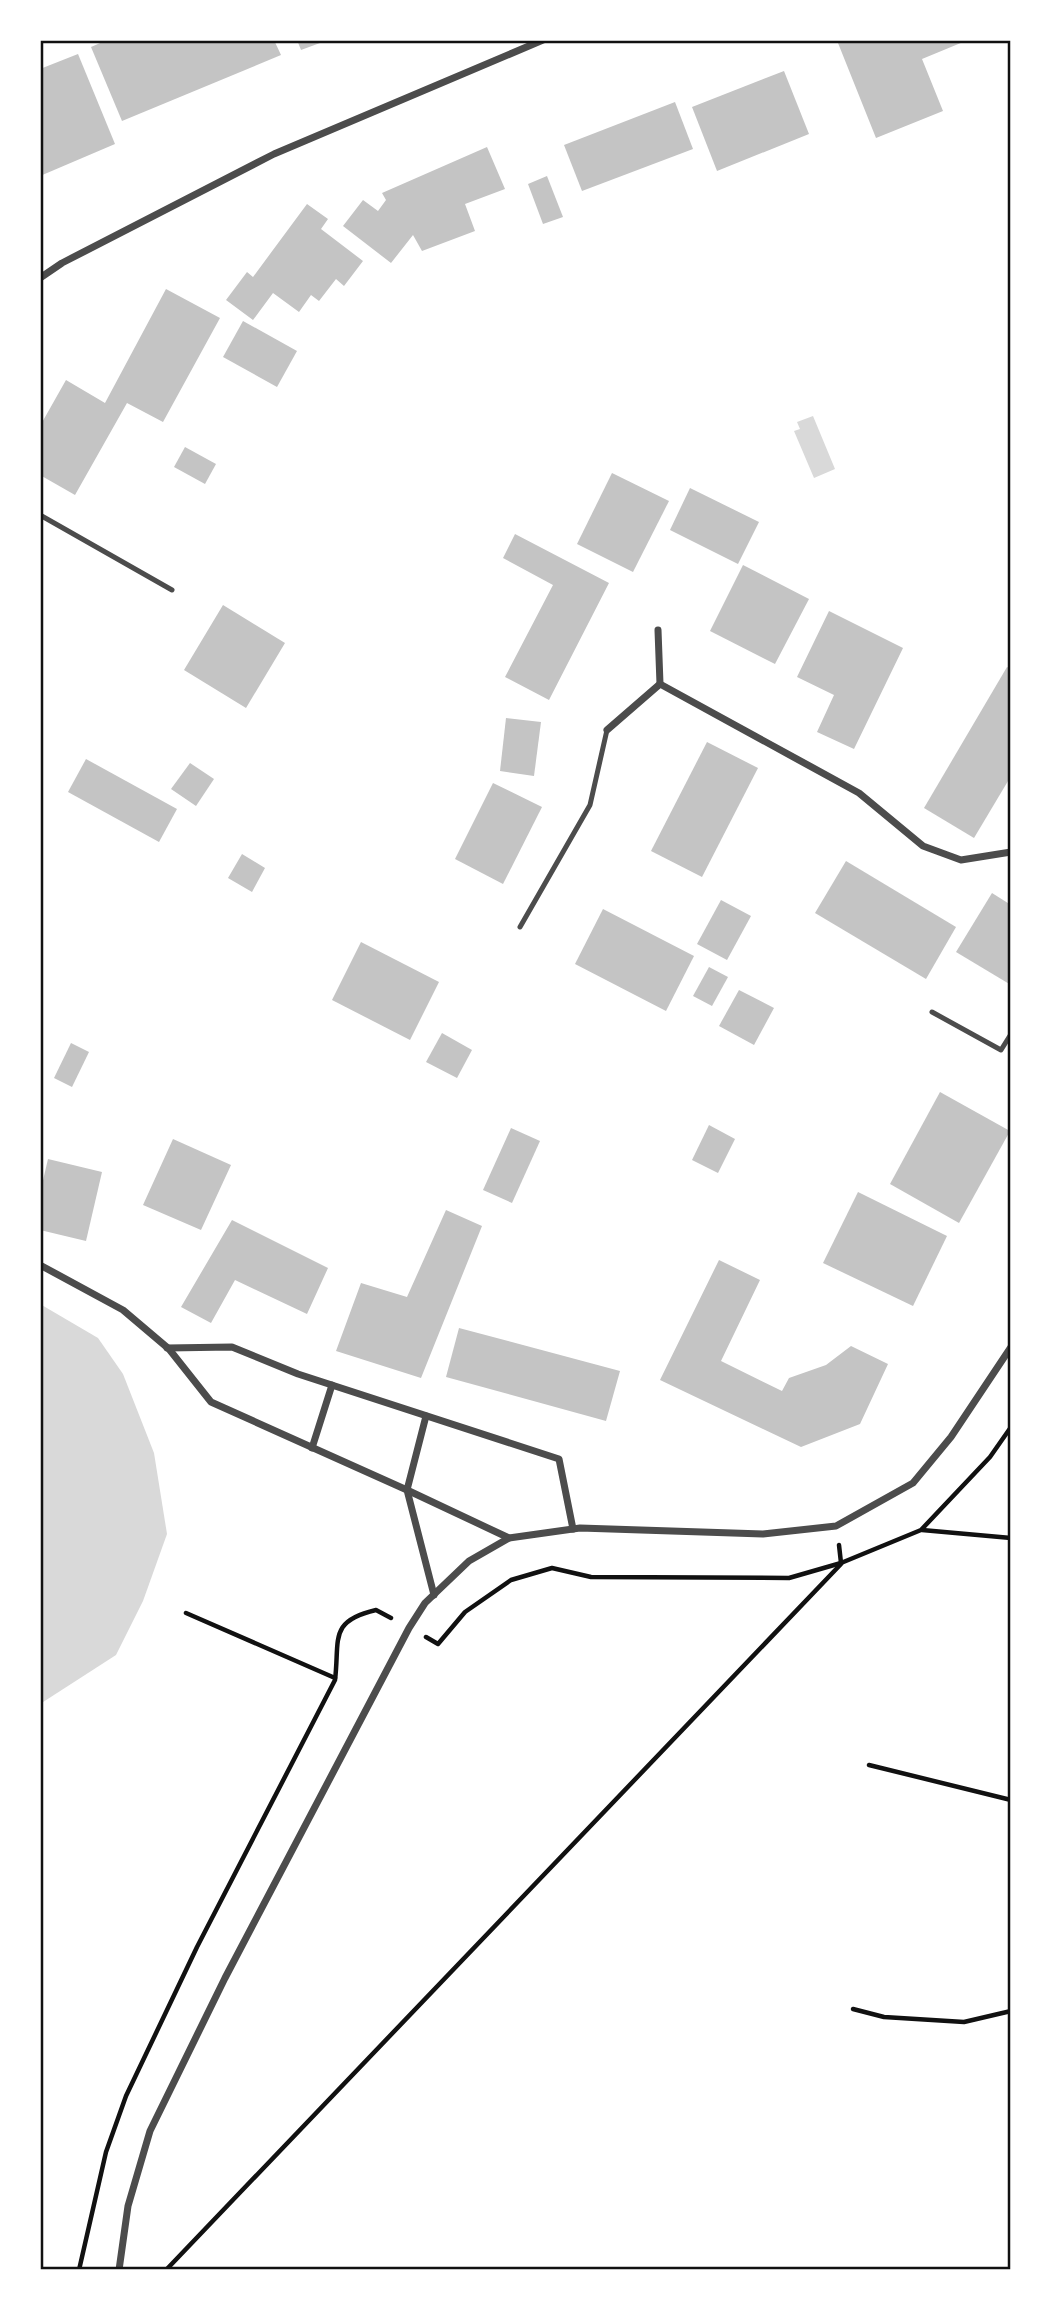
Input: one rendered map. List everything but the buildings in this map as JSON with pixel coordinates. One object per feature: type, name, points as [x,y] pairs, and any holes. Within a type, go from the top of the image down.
[{"type":"street","points":[[40,278],[62,263],[274,154],[542,40]]},
{"type":"street","points":[[658,631],[660,684]]},
{"type":"street","points":[[607,730],[660,684]]},
{"type":"street","points":[[660,684],[859,793],[923,846],[961,860],[1011,852]]},
{"type":"street","points":[[40,1265],[123,1310],[167,1348],[211,1402],[509,1538]]},
{"type":"street","points":[[167,1348],[232,1347],[332,1385],[559,1459],[573,1529]]},
{"type":"street","points":[[119,2270],[128,2206],[150,2131],[232,1966],[409,1628],[434,1595],[469,1562],[509,1538],[573,1529],[763,1534],[836,1526],[913,1483],[951,1437],[1011,1347]]},
{"type":"street","points":[[312,1448],[332,1385]]},
{"type":"street","points":[[426,1416],[407,1490],[434,1595]]},
{"type":"lane","points":[[40,514],[172,590]]},
{"type":"lane","points":[[520,927],[590,805],[607,730]]},
{"type":"lane","points":[[932,1012],[1001,1050],[1011,1034]]},
{"type":"path","points":[[79,2270],[106,2152],[126,2095],[197,1947],[335,1678],[338,1633],[346,1620],[376,1610],[438,1644],[465,1612],[511,1580],[552,1568],[591,1577],[789,1578],[841,1563],[921,1530],[990,1457],[1011,1427]]},
{"type":"path","points":[[836,1526],[841,1563]]},
{"type":"path","points":[[921,1530],[1011,1538]]},
{"type":"path","points":[[166,2270],[841,1563]]},
{"type":"path","points":[[186,1613],[335,1678]]},
{"type":"path","points":[[869,1765],[1011,1800]]},
{"type":"path","points":[[853,2009],[884,2017],[964,2022],[1011,2011]]},
{"type":"shaded area","points":[[813,416],[835,469],[814,478],[794,431],[800,429],[797,422]]},
{"type":"shaded area","points":[[40,1304],[98,1338],[123,1374],[154,1453],[167,1534],[143,1601],[116,1655],[40,1704]]}]
